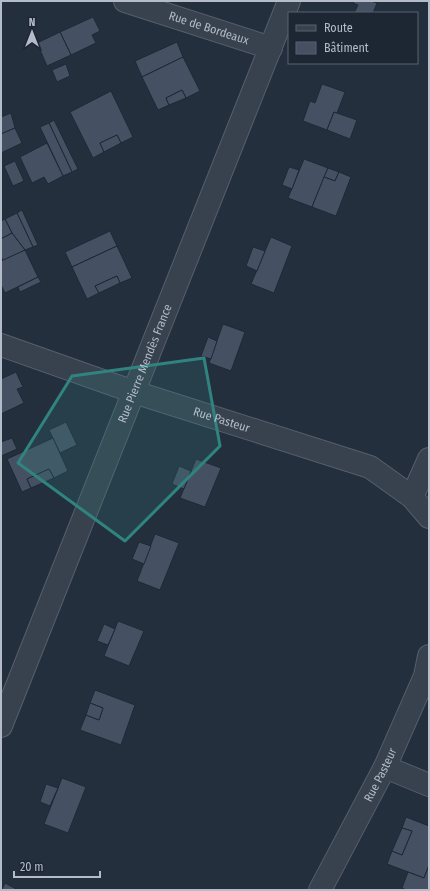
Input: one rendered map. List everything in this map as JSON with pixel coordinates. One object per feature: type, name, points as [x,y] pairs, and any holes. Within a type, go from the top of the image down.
[{"type":"street","name":"Rue de Bordeaux","points":[[125,1],[270,48]]},
{"type":"street","name":"Rue Pierre Mendès France","points":[[1,726],[289,1]]},
{"type":"street","name":"Rue Pasteur","points":[[1,345],[134,392],[370,467],[412,497],[429,517]]},
{"type":"street","points":[[412,497],[429,459]]},
{"type":"street","name":"Rue Pasteur","points":[[320,890],[385,767],[425,676],[429,656]]},
{"type":"street","points":[[385,767],[429,785]]},
{"type":"highlighted area","points":[[204,358],[220,446],[125,541],[18,463],[72,376]]},
{"type":"building","points":[[354,1],[371,1],[377,3],[373,12],[354,12],[358,5],[353,3]]},
{"type":"building","points":[[93,17],[100,31],[92,35],[96,43],[71,55],[60,32]]},
{"type":"building","points":[[60,32],[71,55],[47,66],[37,43]]},
{"type":"building","points":[[177,42],[183,57],[142,77],[135,61]]},
{"type":"building","points":[[183,57],[200,91],[186,98],[182,90],[166,98],[169,105],[158,110],[142,77]]},
{"type":"building","points":[[66,64],[70,76],[57,82],[52,70]]},
{"type":"building","points":[[322,84],[345,92],[337,113],[334,112],[327,130],[303,121],[310,101],[315,103]]},
{"type":"building","points":[[182,90],[186,98],[169,105],[166,98]]},
{"type":"building","points":[[111,91],[133,137],[121,143],[117,135],[100,143],[104,152],[93,158],[70,112]]},
{"type":"building","points":[[334,112],[357,120],[350,139],[327,130]]},
{"type":"building","points":[[11,113],[15,128],[1,134],[1,117]]},
{"type":"building","points":[[54,120],[78,169],[72,172],[49,123]]},
{"type":"building","points":[[49,123],[72,172],[63,176],[40,127]]},
{"type":"building","points":[[15,128],[22,143],[1,153],[1,134]]},
{"type":"building","points":[[117,135],[121,143],[104,152],[100,143]]},
{"type":"building","points":[[47,143],[63,176],[48,184],[44,177],[32,183],[20,157]]},
{"type":"building","points":[[304,159],[328,168],[312,207],[288,198]]},
{"type":"building","points":[[15,161],[24,181],[13,186],[4,166]]},
{"type":"building","points":[[289,167],[299,170],[292,189],[282,185]]},
{"type":"building","points":[[328,168],[339,172],[335,181],[324,177]]},
{"type":"building","points":[[339,172],[351,177],[336,216],[312,207],[324,177],[335,181]]},
{"type":"building","points":[[22,210],[38,245],[33,247],[17,213]]},
{"type":"building","points":[[17,213],[33,247],[25,250],[12,233],[5,219]]},
{"type":"building","points":[[5,219],[12,233],[1,239],[1,221]]},
{"type":"building","points":[[110,231],[117,246],[72,267],[65,252]]},
{"type":"building","points":[[12,233],[25,250],[3,261],[1,256],[1,239]]},
{"type":"building","points":[[271,237],[292,246],[274,293],[251,284]]},
{"type":"building","points":[[117,246],[132,278],[120,283],[117,276],[95,286],[99,293],[87,299],[72,267]]},
{"type":"building","points":[[253,247],[265,251],[257,271],[246,266]]},
{"type":"building","points":[[25,250],[38,277],[5,293],[1,285],[1,261]]},
{"type":"building","points":[[117,276],[120,283],[99,293],[95,286]]},
{"type":"building","points":[[38,277],[41,282],[20,292],[18,287]]},
{"type":"building","points":[[223,324],[245,332],[231,371],[209,363]]},
{"type":"building","points":[[208,337],[217,341],[211,359],[201,356]]},
{"type":"building","points":[[16,372],[23,387],[17,389],[24,403],[1,414],[1,379]]},
{"type":"building","points":[[66,422],[77,445],[60,453],[49,430]]},
{"type":"building","points":[[12,438],[17,449],[1,456],[1,442]]},
{"type":"building","points":[[53,438],[68,471],[54,478],[49,469],[27,479],[31,488],[22,492],[7,459]]},
{"type":"building","points":[[196,459],[221,468],[205,507],[180,498]]},
{"type":"building","points":[[179,466],[191,471],[184,489],[172,484]]},
{"type":"building","points":[[49,469],[54,478],[31,488],[27,479]]},
{"type":"building","points":[[155,534],[179,543],[160,590],[137,581]]},
{"type":"building","points":[[139,542],[151,546],[144,564],[132,559]]},
{"type":"building","points":[[118,621],[144,631],[129,666],[104,656]]},
{"type":"building","points":[[104,624],[115,629],[108,645],[97,641]]},
{"type":"building","points":[[95,690],[135,705],[121,745],[80,730],[86,715],[99,720],[103,708],[90,703]]},
{"type":"building","points":[[90,703],[103,708],[99,720],[86,715]]},
{"type":"building","points":[[62,778],[86,787],[68,833],[44,824]]},
{"type":"building","points":[[46,784],[58,788],[50,806],[40,802]]},
{"type":"building","points":[[406,817],[429,826],[429,865],[424,878],[387,864],[392,851],[402,855],[412,831],[402,828]]},
{"type":"building","points":[[402,828],[412,831],[402,855],[392,851]]},
{"type":"building","points":[[429,865],[429,890],[406,890],[402,888],[408,872],[424,878]]},
{"type":"building","points":[[5,883],[18,890],[2,890]]}]
